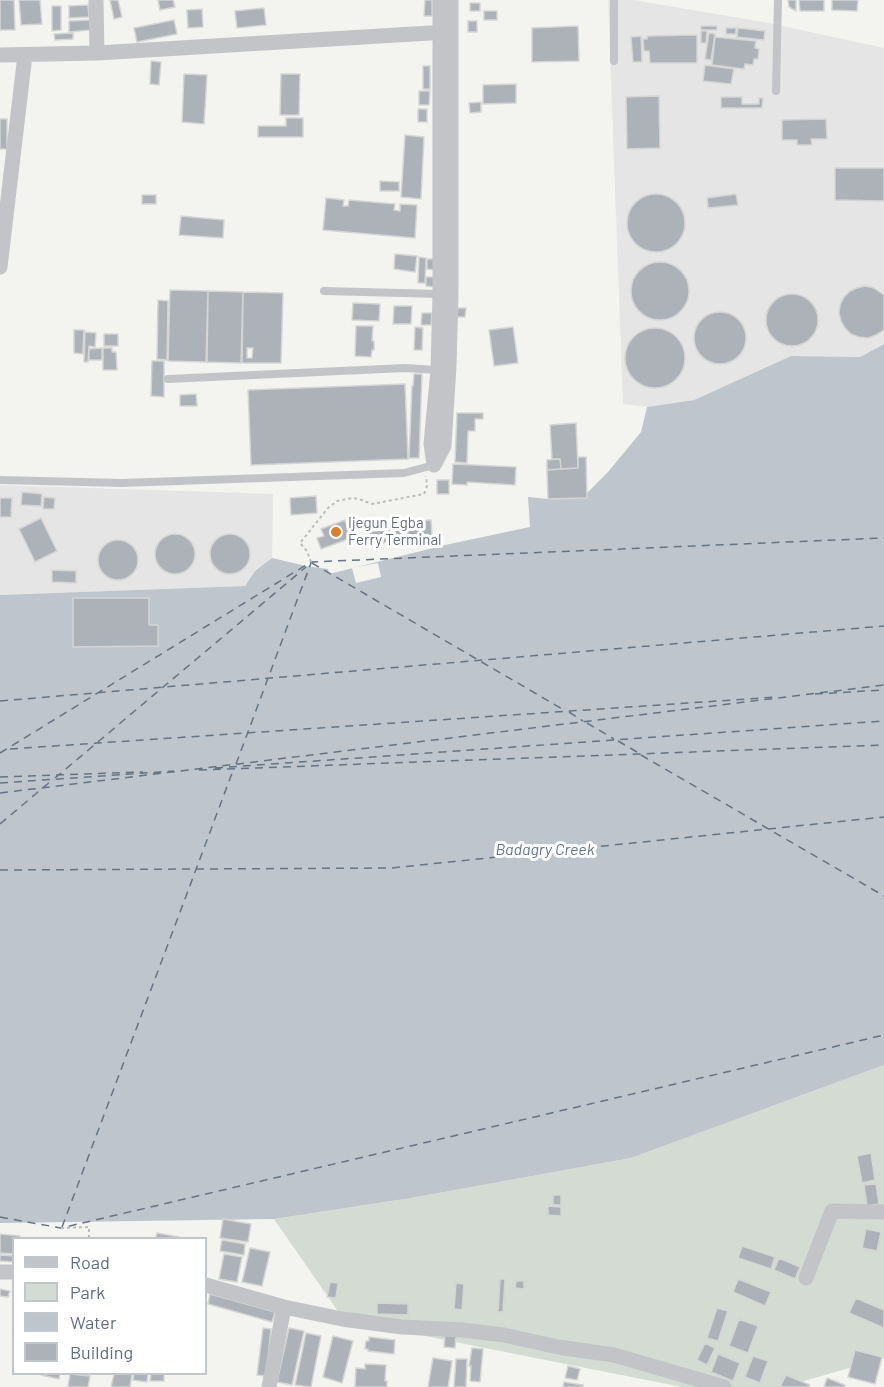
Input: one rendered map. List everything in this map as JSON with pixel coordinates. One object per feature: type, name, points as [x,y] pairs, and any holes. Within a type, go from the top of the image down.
[{"type":"street","points":[[96,0],[97,53]]},
{"type":"street","points":[[429,466],[444,446],[451,293],[445,32],[440,0]]},
{"type":"street","points":[[429,466],[438,370],[445,32],[451,0]]},
{"type":"street","points":[[0,55],[97,53],[445,32]]},
{"type":"street","points":[[0,267],[25,55]]},
{"type":"street","points":[[806,1278],[832,1211],[884,1212]]},
{"type":"street","points":[[207,1285],[342,1319],[402,1328],[462,1330],[504,1335],[558,1347],[614,1355],[724,1387]]},
{"type":"street","points":[[270,1387],[284,1306]]},
{"type":"lane","points":[[614,0],[614,62]]},
{"type":"lane","points":[[776,91],[778,0]]},
{"type":"lane","points":[[324,291],[440,294]]},
{"type":"lane","points":[[168,379],[405,368],[438,370]]},
{"type":"lane","points":[[0,480],[122,483],[404,473],[429,466]]},
{"type":"path","points":[[311,562],[307,551],[300,543],[328,508],[337,501],[352,498],[372,504],[424,494],[428,486],[429,466]]},
{"type":"path","points":[[62,1228],[89,1227],[89,1237]]},
{"type":"shaded area","points":[[608,0],[633,0],[769,23],[884,48],[884,344],[860,357],[791,356],[694,400],[647,407],[623,404]]},
{"type":"shaded area","points":[[0,485],[273,494],[272,558],[255,571],[245,586],[0,595]]},
{"type":"green space","points":[[884,1065],[884,1358],[783,1387],[682,1387],[344,1320],[274,1219],[411,1198],[631,1158]]},
{"type":"water","name":"Badagry Creek","points":[[884,344],[884,1065],[631,1158],[411,1198],[274,1219],[0,1223],[0,595],[245,586],[255,571],[272,558],[328,569],[329,574],[445,545],[530,527],[528,497],[548,499],[587,493],[608,472],[641,432],[647,407],[694,400],[791,356],[860,357]]},
{"type":"pier","points":[[378,563],[381,577],[356,583],[352,568]]},
{"type":"building","points":[[0,0],[14,0],[15,30],[0,30]]},
{"type":"building","points":[[19,0],[40,0],[42,24],[21,25]]},
{"type":"building","points":[[110,0],[118,0],[122,17],[114,19]]},
{"type":"building","points":[[158,0],[173,0],[175,7],[160,10]]},
{"type":"building","points":[[425,0],[432,0],[432,16],[424,16]]},
{"type":"building","points":[[788,0],[796,0],[796,11],[789,7]]},
{"type":"building","points":[[799,0],[824,0],[824,11],[800,11]]},
{"type":"building","points":[[832,0],[858,0],[857,11],[832,10]]},
{"type":"building","points":[[470,3],[480,3],[480,11],[470,11]]},
{"type":"building","points":[[88,5],[89,17],[69,18],[69,6]]},
{"type":"building","points":[[52,6],[61,6],[61,30],[52,31]]},
{"type":"building","points":[[264,8],[266,25],[237,28],[235,11]]},
{"type":"building","points":[[202,9],[203,27],[188,28],[187,10]]},
{"type":"building","points":[[484,11],[497,11],[497,20],[484,20]]},
{"type":"building","points":[[90,20],[90,30],[69,32],[69,21]]},
{"type":"building","points":[[174,20],[177,34],[137,42],[134,28]]},
{"type":"building","points":[[468,21],[477,21],[477,32],[468,32]]},
{"type":"building","points":[[578,26],[579,61],[532,62],[532,28]]},
{"type":"building","points":[[701,26],[717,26],[717,30],[701,30]]},
{"type":"building","points":[[726,28],[736,28],[736,34],[726,34]]},
{"type":"building","points":[[738,28],[765,31],[764,40],[737,37]]},
{"type":"building","points":[[701,31],[707,31],[706,43],[701,43]]},
{"type":"building","points":[[73,33],[73,39],[55,40],[54,34]]},
{"type":"building","points":[[709,33],[715,34],[711,60],[705,59]]},
{"type":"building","points":[[697,35],[697,63],[650,63],[649,51],[644,51],[643,39],[647,39],[647,36]]},
{"type":"building","points":[[641,36],[642,62],[633,62],[631,37]]},
{"type":"building","points":[[715,37],[756,41],[755,48],[759,49],[758,59],[754,59],[753,65],[745,64],[744,69],[712,65]]},
{"type":"building","points":[[151,61],[161,62],[159,85],[150,84]]},
{"type":"building","points":[[705,65],[734,69],[731,84],[703,81]]},
{"type":"building","points":[[423,66],[430,66],[430,89],[423,89]]},
{"type":"building","points":[[184,74],[207,75],[204,124],[182,122]]},
{"type":"building","points":[[281,74],[300,74],[299,115],[280,115]]},
{"type":"building","points":[[516,84],[516,103],[483,104],[483,85]]},
{"type":"building","points":[[419,91],[430,91],[429,105],[419,105]]},
{"type":"building","points":[[659,96],[660,148],[627,149],[626,97]]},
{"type":"building","points":[[721,97],[742,97],[742,104],[759,104],[759,98],[763,98],[762,108],[721,108]]},
{"type":"building","points":[[481,102],[481,112],[470,113],[469,103]]},
{"type":"building","points":[[418,109],[427,109],[427,122],[418,122]]},
{"type":"building","points":[[286,118],[303,118],[303,137],[258,137],[258,126],[286,126]]},
{"type":"building","points":[[0,119],[7,119],[7,149],[0,149]]},
{"type":"building","points":[[826,119],[827,139],[811,139],[812,145],[797,145],[797,140],[782,140],[782,120]]},
{"type":"building","points":[[405,135],[424,137],[421,199],[401,197]]},
{"type":"building","points":[[835,168],[884,168],[884,201],[835,200]]},
{"type":"building","points":[[380,181],[399,182],[399,191],[380,191]]},
{"type":"building","points":[[656,194],[672,199],[680,207],[685,223],[680,239],[672,247],[656,252],[640,247],[632,239],[627,223],[632,207],[640,199]]},
{"type":"building","points":[[736,194],[738,205],[708,208],[707,198]]},
{"type":"building","points":[[142,195],[156,195],[156,204],[142,204]]},
{"type":"building","points":[[326,198],[344,200],[343,206],[348,206],[349,200],[395,204],[394,210],[400,211],[400,204],[417,205],[415,238],[323,230]]},
{"type":"building","points":[[181,216],[224,220],[223,238],[179,235]]},
{"type":"building","points":[[395,254],[417,256],[415,272],[394,269]]},
{"type":"building","points":[[419,257],[426,258],[425,283],[418,283]]},
{"type":"building","points":[[427,259],[435,259],[435,270],[427,269]]},
{"type":"building","points":[[654,262],[666,262],[681,270],[689,285],[689,297],[681,312],[666,320],[654,320],[639,312],[631,297],[631,285],[639,270]]},
{"type":"building","points":[[426,277],[435,277],[434,287],[426,286]]},
{"type":"building","points":[[865,286],[874,288],[884,295],[884,330],[868,338],[851,334],[841,321],[839,313],[844,297],[850,291]]},
{"type":"building","points":[[170,290],[208,291],[206,362],[168,361]]},
{"type":"building","points":[[208,291],[243,292],[241,363],[207,362]]},
{"type":"building","points":[[243,292],[283,293],[281,363],[242,363]],"holes":[[[247,348],[253,348],[252,358],[247,358]]]},
{"type":"building","points":[[792,294],[802,296],[810,302],[816,310],[818,320],[816,330],[810,338],[802,344],[792,346],[782,344],[774,338],[768,330],[766,320],[768,310],[774,302],[782,296]]},
{"type":"building","points":[[158,300],[168,301],[167,360],[157,359]]},
{"type":"building","points":[[353,303],[380,304],[379,321],[352,320]]},
{"type":"building","points":[[394,306],[412,306],[411,324],[393,324]]},
{"type":"building","points":[[458,308],[466,308],[465,317],[457,317]]},
{"type":"building","points":[[720,312],[730,314],[738,320],[744,328],[746,338],[744,348],[738,356],[730,362],[720,364],[710,362],[702,356],[696,348],[694,338],[696,328],[702,320],[710,314]]},
{"type":"building","points":[[422,313],[432,313],[431,325],[421,325]]},
{"type":"building","points":[[356,326],[373,326],[374,350],[372,350],[371,357],[355,356]]},
{"type":"building","points":[[415,327],[423,328],[422,350],[414,350]]},
{"type":"building","points":[[513,327],[518,363],[494,366],[489,330]]},
{"type":"building","points":[[649,328],[661,328],[677,336],[683,346],[685,358],[683,370],[677,380],[661,388],[649,388],[633,380],[625,364],[625,352],[633,336]]},
{"type":"building","points":[[74,330],[84,330],[83,354],[74,353]]},
{"type":"building","points":[[85,332],[96,333],[95,347],[89,346],[88,362],[84,362]]},
{"type":"building","points":[[104,334],[118,334],[118,346],[104,346]]},
{"type":"building","points":[[102,348],[102,360],[89,360],[89,349]]},
{"type":"building","points":[[103,348],[112,348],[112,352],[116,352],[117,370],[103,370]]},
{"type":"building","points":[[152,361],[164,361],[164,397],[151,396]]},
{"type":"building","points":[[414,374],[422,374],[419,458],[409,458],[412,386]]},
{"type":"building","points":[[405,384],[408,459],[251,465],[248,390]]},
{"type":"building","points":[[196,394],[197,406],[180,406],[180,395]]},
{"type":"building","points":[[457,413],[483,413],[483,419],[475,419],[475,431],[468,431],[467,463],[455,462]]},
{"type":"building","points":[[576,423],[578,468],[561,469],[560,459],[552,459],[550,425]]},
{"type":"building","points":[[578,457],[586,457],[587,498],[548,499],[547,470],[578,468]]},
{"type":"building","points":[[560,459],[561,469],[547,470],[547,460]]},
{"type":"building","points":[[453,464],[516,467],[515,485],[467,482],[467,485],[452,484]]},
{"type":"building","points":[[437,480],[449,480],[449,494],[437,494]]},
{"type":"building","points":[[22,492],[42,494],[41,506],[21,505]]},
{"type":"building","points":[[316,496],[317,513],[291,515],[290,498]]},
{"type":"building","points":[[44,497],[55,498],[54,509],[43,509]]},
{"type":"building","points":[[0,498],[12,498],[11,517],[0,517]]},
{"type":"building","points":[[41,518],[57,551],[35,562],[19,529]]},
{"type":"building","name":"Ijegun Egba Ferry Terminal","points":[[345,520],[351,538],[321,549],[317,538],[324,536],[321,529]]},
{"type":"building","points":[[431,520],[432,536],[408,539],[407,522]]},
{"type":"building","points":[[406,528],[407,540],[366,545],[365,532]]},
{"type":"building","points":[[175,534],[183,535],[189,540],[194,546],[194,562],[189,568],[183,573],[175,574],[167,573],[161,568],[156,562],[155,554],[156,546],[161,540],[167,535]]},
{"type":"building","points":[[230,534],[238,535],[244,540],[249,546],[249,562],[244,568],[238,573],[230,574],[222,573],[216,568],[211,562],[210,554],[211,546],[216,540],[222,535]]},
{"type":"building","points":[[118,540],[126,541],[132,546],[137,552],[137,568],[132,574],[126,579],[118,580],[110,579],[104,574],[99,568],[98,560],[99,552],[104,546],[110,541]]},
{"type":"building","points":[[52,570],[76,571],[76,583],[52,582]]},
{"type":"building","points":[[73,598],[149,598],[149,625],[158,625],[158,646],[73,647]]},
{"type":"building","points":[[871,1153],[875,1180],[862,1183],[857,1156]]},
{"type":"building","points":[[876,1184],[879,1204],[867,1206],[864,1185]]},
{"type":"building","points":[[553,1195],[561,1195],[561,1205],[553,1205]]},
{"type":"building","points":[[548,1206],[561,1207],[561,1216],[548,1215]]},
{"type":"building","points":[[223,1219],[251,1224],[248,1242],[220,1238]]},
{"type":"building","points":[[866,1229],[881,1232],[877,1251],[862,1248]]},
{"type":"building","points":[[157,1233],[179,1237],[156,1237]]},
{"type":"building","points":[[0,1234],[20,1236],[12,1237],[12,1254],[0,1253]]},
{"type":"building","points":[[222,1240],[245,1244],[244,1255],[220,1251]]},
{"type":"building","points":[[742,1246],[775,1257],[771,1269],[738,1258]]},
{"type":"building","points":[[250,1248],[270,1252],[262,1286],[242,1282]]},
{"type":"building","points":[[224,1254],[242,1257],[237,1282],[219,1279]]},
{"type":"building","points":[[0,1255],[12,1256],[12,1262],[0,1261]]},
{"type":"building","points":[[779,1258],[800,1267],[795,1279],[774,1270]]},
{"type":"building","points":[[500,1279],[505,1279],[503,1312],[498,1312]]},
{"type":"building","points":[[738,1279],[771,1292],[765,1306],[733,1292]]},
{"type":"building","points":[[516,1281],[524,1281],[524,1289],[515,1288]]},
{"type":"building","points":[[330,1282],[338,1283],[336,1298],[327,1297]]},
{"type":"building","points":[[456,1283],[464,1284],[462,1310],[454,1309]]},
{"type":"building","points":[[0,1289],[10,1291],[8,1297],[0,1296]]},
{"type":"building","points":[[210,1294],[275,1312],[272,1322],[208,1304]]},
{"type":"building","points":[[856,1298],[884,1310],[884,1328],[849,1313]]},
{"type":"building","points":[[377,1303],[408,1304],[408,1315],[377,1314]]},
{"type":"building","points":[[717,1308],[728,1311],[718,1341],[707,1338]]},
{"type":"building","points":[[739,1319],[758,1326],[748,1353],[729,1346]]},
{"type":"building","points":[[263,1328],[271,1329],[266,1376],[257,1375]]},
{"type":"building","points":[[289,1328],[304,1331],[292,1385],[277,1382]]},
{"type":"building","points":[[306,1333],[321,1336],[311,1387],[295,1385]]},
{"type":"building","points":[[445,1333],[456,1334],[455,1348],[444,1347]]},
{"type":"building","points":[[333,1336],[353,1341],[342,1383],[323,1377]]},
{"type":"building","points":[[369,1337],[395,1340],[394,1354],[365,1349]]},
{"type":"building","points":[[705,1343],[715,1348],[707,1365],[697,1360]]},
{"type":"building","points":[[472,1348],[483,1349],[480,1382],[470,1381],[471,1366],[469,1366]]},
{"type":"building","points":[[855,1350],[882,1357],[875,1384],[848,1377]]},
{"type":"building","points":[[718,1354],[740,1363],[733,1381],[711,1372]]},
{"type":"building","points":[[753,1356],[768,1361],[760,1383],[745,1377]]},
{"type":"building","points":[[433,1358],[452,1361],[448,1387],[428,1387]]},
{"type":"building","points":[[456,1359],[467,1359],[466,1387],[454,1387]]},
{"type":"building","points":[[365,1364],[386,1365],[387,1387],[355,1387],[356,1368],[365,1369]]},
{"type":"building","points":[[568,1366],[580,1369],[577,1380],[565,1378]]},
{"type":"building","points":[[41,1375],[60,1375],[59,1379]]},
{"type":"building","points":[[70,1375],[90,1376],[88,1387],[68,1387]]},
{"type":"building","points":[[114,1375],[132,1375],[130,1387],[111,1387]]},
{"type":"building","points":[[134,1375],[148,1375],[147,1382],[133,1380]]},
{"type":"building","points":[[151,1375],[164,1375],[164,1381],[150,1381]]},
{"type":"building","points":[[786,1375],[810,1385],[809,1387],[780,1387]]},
{"type":"building","points":[[827,1378],[845,1385],[845,1387],[824,1387]]},
{"type":"building","points":[[564,1382],[583,1385],[583,1387],[563,1387]]},
{"type":"ferry route","points":[[0,753],[311,562],[884,538]]},
{"type":"ferry route","points":[[236,764],[311,563]]},
{"type":"ferry route","points":[[312,563],[564,710]]},
{"type":"ferry route","points":[[55,778],[306,567]]},
{"type":"ferry route","points":[[0,701],[884,626]]},
{"type":"ferry route","points":[[0,793],[884,685]]},
{"type":"ferry route","points":[[815,694],[884,690]]},
{"type":"ferry route","points":[[10,749],[777,697]]},
{"type":"ferry route","points":[[569,712],[583,721]]},
{"type":"ferry route","points":[[215,768],[884,721]]},
{"type":"ferry route","points":[[587,723],[614,739]]},
{"type":"ferry route","points":[[618,741],[637,752]]},
{"type":"ferry route","points":[[199,770],[884,745]]},
{"type":"ferry route","points":[[641,755],[884,896]]},
{"type":"ferry route","points":[[62,1227],[234,768]]},
{"type":"ferry route","points":[[0,783],[174,771]]},
{"type":"ferry route","points":[[0,777],[143,772]]},
{"type":"ferry route","points":[[0,824],[51,781]]},
{"type":"ferry route","points":[[0,870],[391,868],[884,817]]},
{"type":"ferry route","points":[[0,1217],[61,1228],[884,1035]]},
{"type":"place","name":"Ijegun Egba Ferry Terminal","points":[[336,532]]}]
